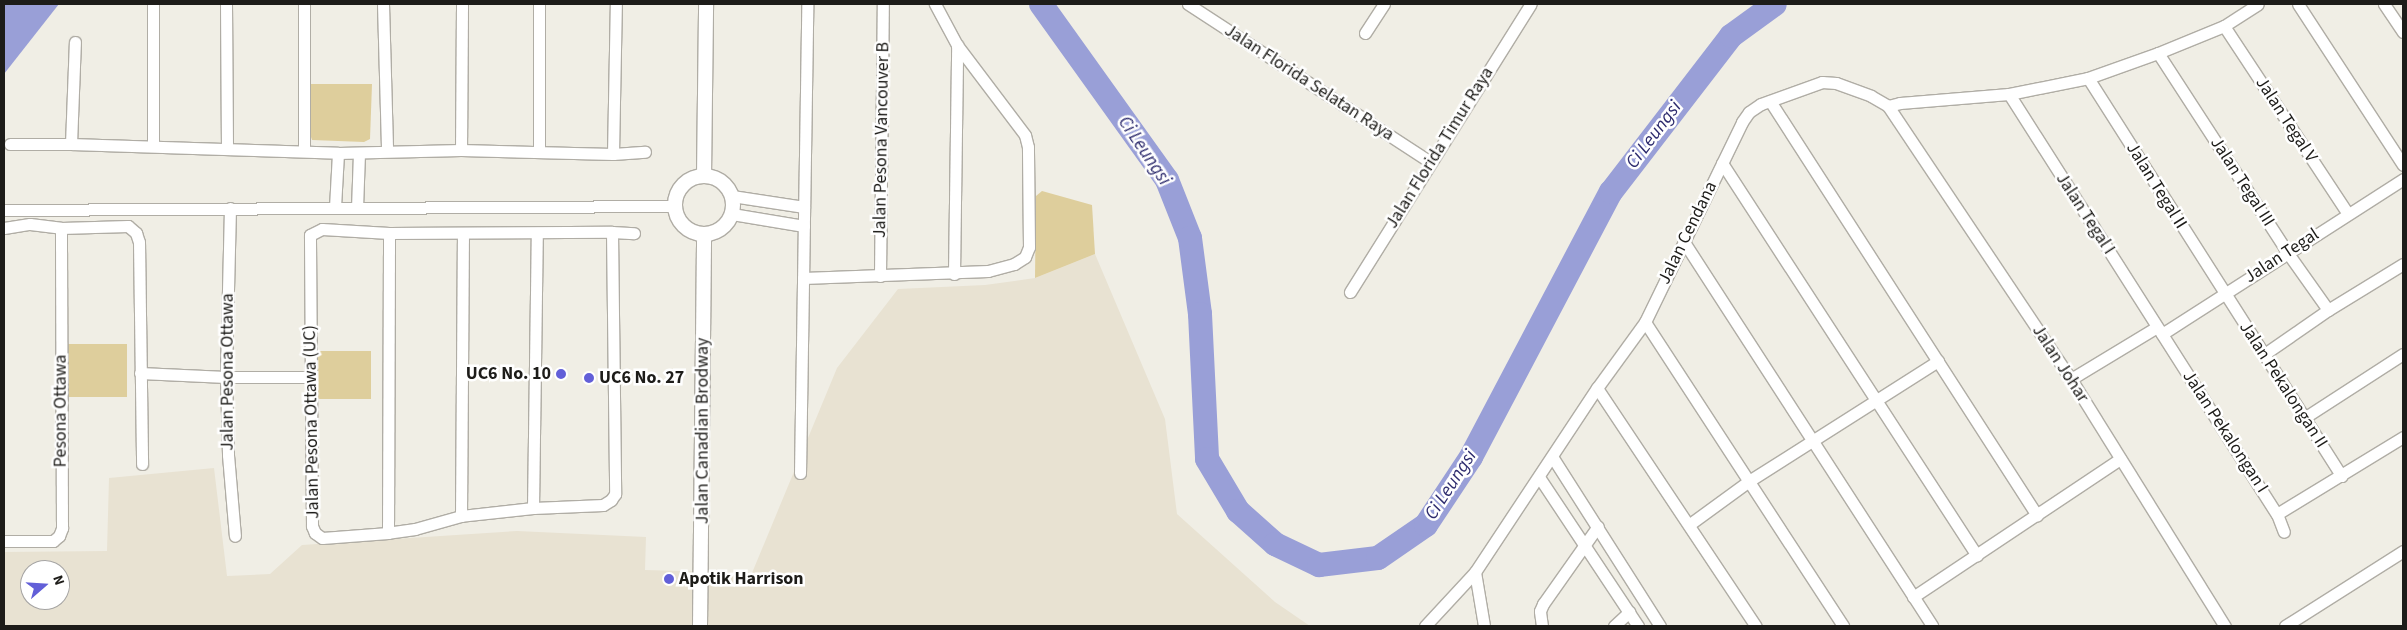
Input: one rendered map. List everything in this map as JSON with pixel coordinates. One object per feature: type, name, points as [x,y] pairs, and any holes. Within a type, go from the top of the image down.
[{"type":"street","points":[[153,4],[153,146]]},
{"type":"street","points":[[226,4],[227,149]]},
{"type":"street","points":[[304,4],[304,151]]},
{"type":"street","points":[[383,4],[387,151]]},
{"type":"street","points":[[461,150],[462,4]]},
{"type":"street","points":[[539,4],[540,152]]},
{"type":"street","points":[[613,154],[616,4]]},
{"type":"street","points":[[704,176],[706,4]]},
{"type":"street","points":[[800,472],[807,4]]},
{"type":"street","name":"Jalan Pesona Vancouver B","points":[[880,276],[883,4]]},
{"type":"street","points":[[803,278],[954,274],[988,271],[1014,264],[1025,257],[1029,247],[1028,147],[1025,135],[957,45],[935,4]]},
{"type":"street","name":"Jalan Florida Selatan Raya","points":[[1188,4],[1430,162]]},
{"type":"street","points":[[1365,33],[1384,4]]},
{"type":"street","name":"Jalan Florida Timur Raya","points":[[1350,292],[1531,4]]},
{"type":"street","points":[[1888,106],[1900,103],[2008,94],[2088,78],[2158,53],[2224,26],[2258,4]]},
{"type":"street","points":[[2298,4],[2403,165]]},
{"type":"street","points":[[2384,4],[2403,32]]},
{"type":"street","name":"Jalan Tegal V","points":[[2224,26],[2348,214]]},
{"type":"street","points":[[71,144],[75,42]]},
{"type":"street","points":[[954,274],[957,45]]},
{"type":"street","name":"Jalan Tegal III","points":[[2158,53],[2287,252],[2328,310]]},
{"type":"street","name":"Jalan Tegal II","points":[[2088,78],[2225,294]]},
{"type":"street","name":"Jalan Cendana","points":[[1425,626],[1475,572],[1553,458],[1597,388],[1646,322],[1742,122],[1749,112],[1770,101],[1822,82],[1836,83],[1870,96],[1888,106]]},
{"type":"street","name":"Jalan Tegal I","points":[[2008,94],[2160,330]]},
{"type":"street","points":[[1770,101],[2037,515]]},
{"type":"street","name":"Jalan Johar","points":[[1888,106],[2071,379],[2225,626]]},
{"type":"street","points":[[10,144],[153,146],[338,153],[461,150],[613,154],[646,152]]},
{"type":"street","points":[[335,208],[338,153]]},
{"type":"street","points":[[357,208],[359,153]]},
{"type":"street","points":[[1722,163],[1976,555]]},
{"type":"street","points":[[704,176],[721,181],[732,196],[732,214],[722,229],[704,235],[687,229],[681,223],[675,206],[676,197],[686,181],[704,176]]},
{"type":"street","name":"Jalan Tegal","points":[[2071,379],[2225,294],[2287,252],[2403,180]]},
{"type":"street","points":[[732,196],[804,206]]},
{"type":"street","points":[[4,210],[675,206]]},
{"type":"street","name":"Jalan Pesona Ottawa","points":[[230,208],[226,377],[228,455],[236,536]]},
{"type":"street","points":[[732,214],[804,226]]},
{"type":"street","points":[[4,228],[30,224],[61,228],[128,226],[136,233],[139,242],[142,464]]},
{"type":"street","name":"Pesona Ottawa","points":[[4,541],[53,541],[59,536],[62,528],[61,228]]},
{"type":"street","name":"Jalan Pesona Ottawa (UC)","points":[[389,233],[322,229],[310,235],[312,526],[315,534],[322,538],[415,529],[461,516],[533,508],[603,505],[611,500],[615,494],[612,232]]},
{"type":"street","points":[[388,533],[389,233],[612,232],[634,234]]},
{"type":"street","points":[[461,516],[463,233]]},
{"type":"street","points":[[533,508],[537,233]]},
{"type":"street","name":"Jalan Canadian Brodway","points":[[700,626],[704,235]]},
{"type":"street","points":[[1684,242],[1932,626]]},
{"type":"street","points":[[2263,355],[2328,310],[2403,264]]},
{"type":"street","name":"Jalan Pekalongan II","points":[[2225,294],[2342,476]]},
{"type":"street","points":[[1646,322],[1843,626]]},
{"type":"street","name":"Jalan Pekalongan I","points":[[2160,330],[2277,514],[2284,532]]},
{"type":"street","points":[[2304,418],[2403,354]]},
{"type":"street","points":[[1690,524],[1749,481],[1878,401],[1938,361]]},
{"type":"street","points":[[140,373],[226,377],[311,377]]},
{"type":"street","points":[[1597,388],[1690,524],[1756,626]]},
{"type":"street","points":[[2277,514],[2403,437]]},
{"type":"street","points":[[1553,458],[1660,626]]},
{"type":"street","points":[[1913,597],[2120,460]]},
{"type":"street","points":[[1539,477],[1586,544],[1638,626]]},
{"type":"street","points":[[1542,626],[1540,610],[1543,604],[1598,526]]},
{"type":"street","points":[[2285,626],[2403,551]]},
{"type":"street","points":[[1475,572],[1484,626]]},
{"type":"street","points":[[1614,626],[1628,612]]},
{"type":"shaded area","points":[[310,84],[372,84],[370,139],[364,142],[312,140],[310,134]]},
{"type":"shaded area","points":[[1042,191],[1092,205],[1095,254],[1035,278],[1036,196]]},
{"type":"shaded area","points":[[1095,254],[1165,419],[1177,514],[1275,602],[1310,626],[4,626],[4,552],[107,551],[109,478],[214,468],[227,576],[270,574],[302,545],[517,531],[646,537],[645,570],[752,573],[837,368],[898,289],[985,285],[1035,278]]},
{"type":"shaded area","points":[[65,344],[127,344],[127,397],[65,397]]},
{"type":"shaded area","points":[[309,351],[371,351],[371,399],[309,399]]},
{"type":"water","points":[[4,4],[59,4],[4,74]]},
{"type":"waterway","name":"Ci Leungsi","points":[[1041,4],[1167,180],[1190,238],[1200,314],[1207,459],[1238,511],[1275,544],[1319,565],[1378,558],[1426,525],[1471,457],[1611,192],[1731,36],[1775,4]]},
{"type":"place","name":"UC6 No. 10","points":[[561,374]]},
{"type":"place","name":"UC6 No. 27","points":[[589,378]]},
{"type":"place","name":"Apotik Harrison","points":[[669,579]]}]
